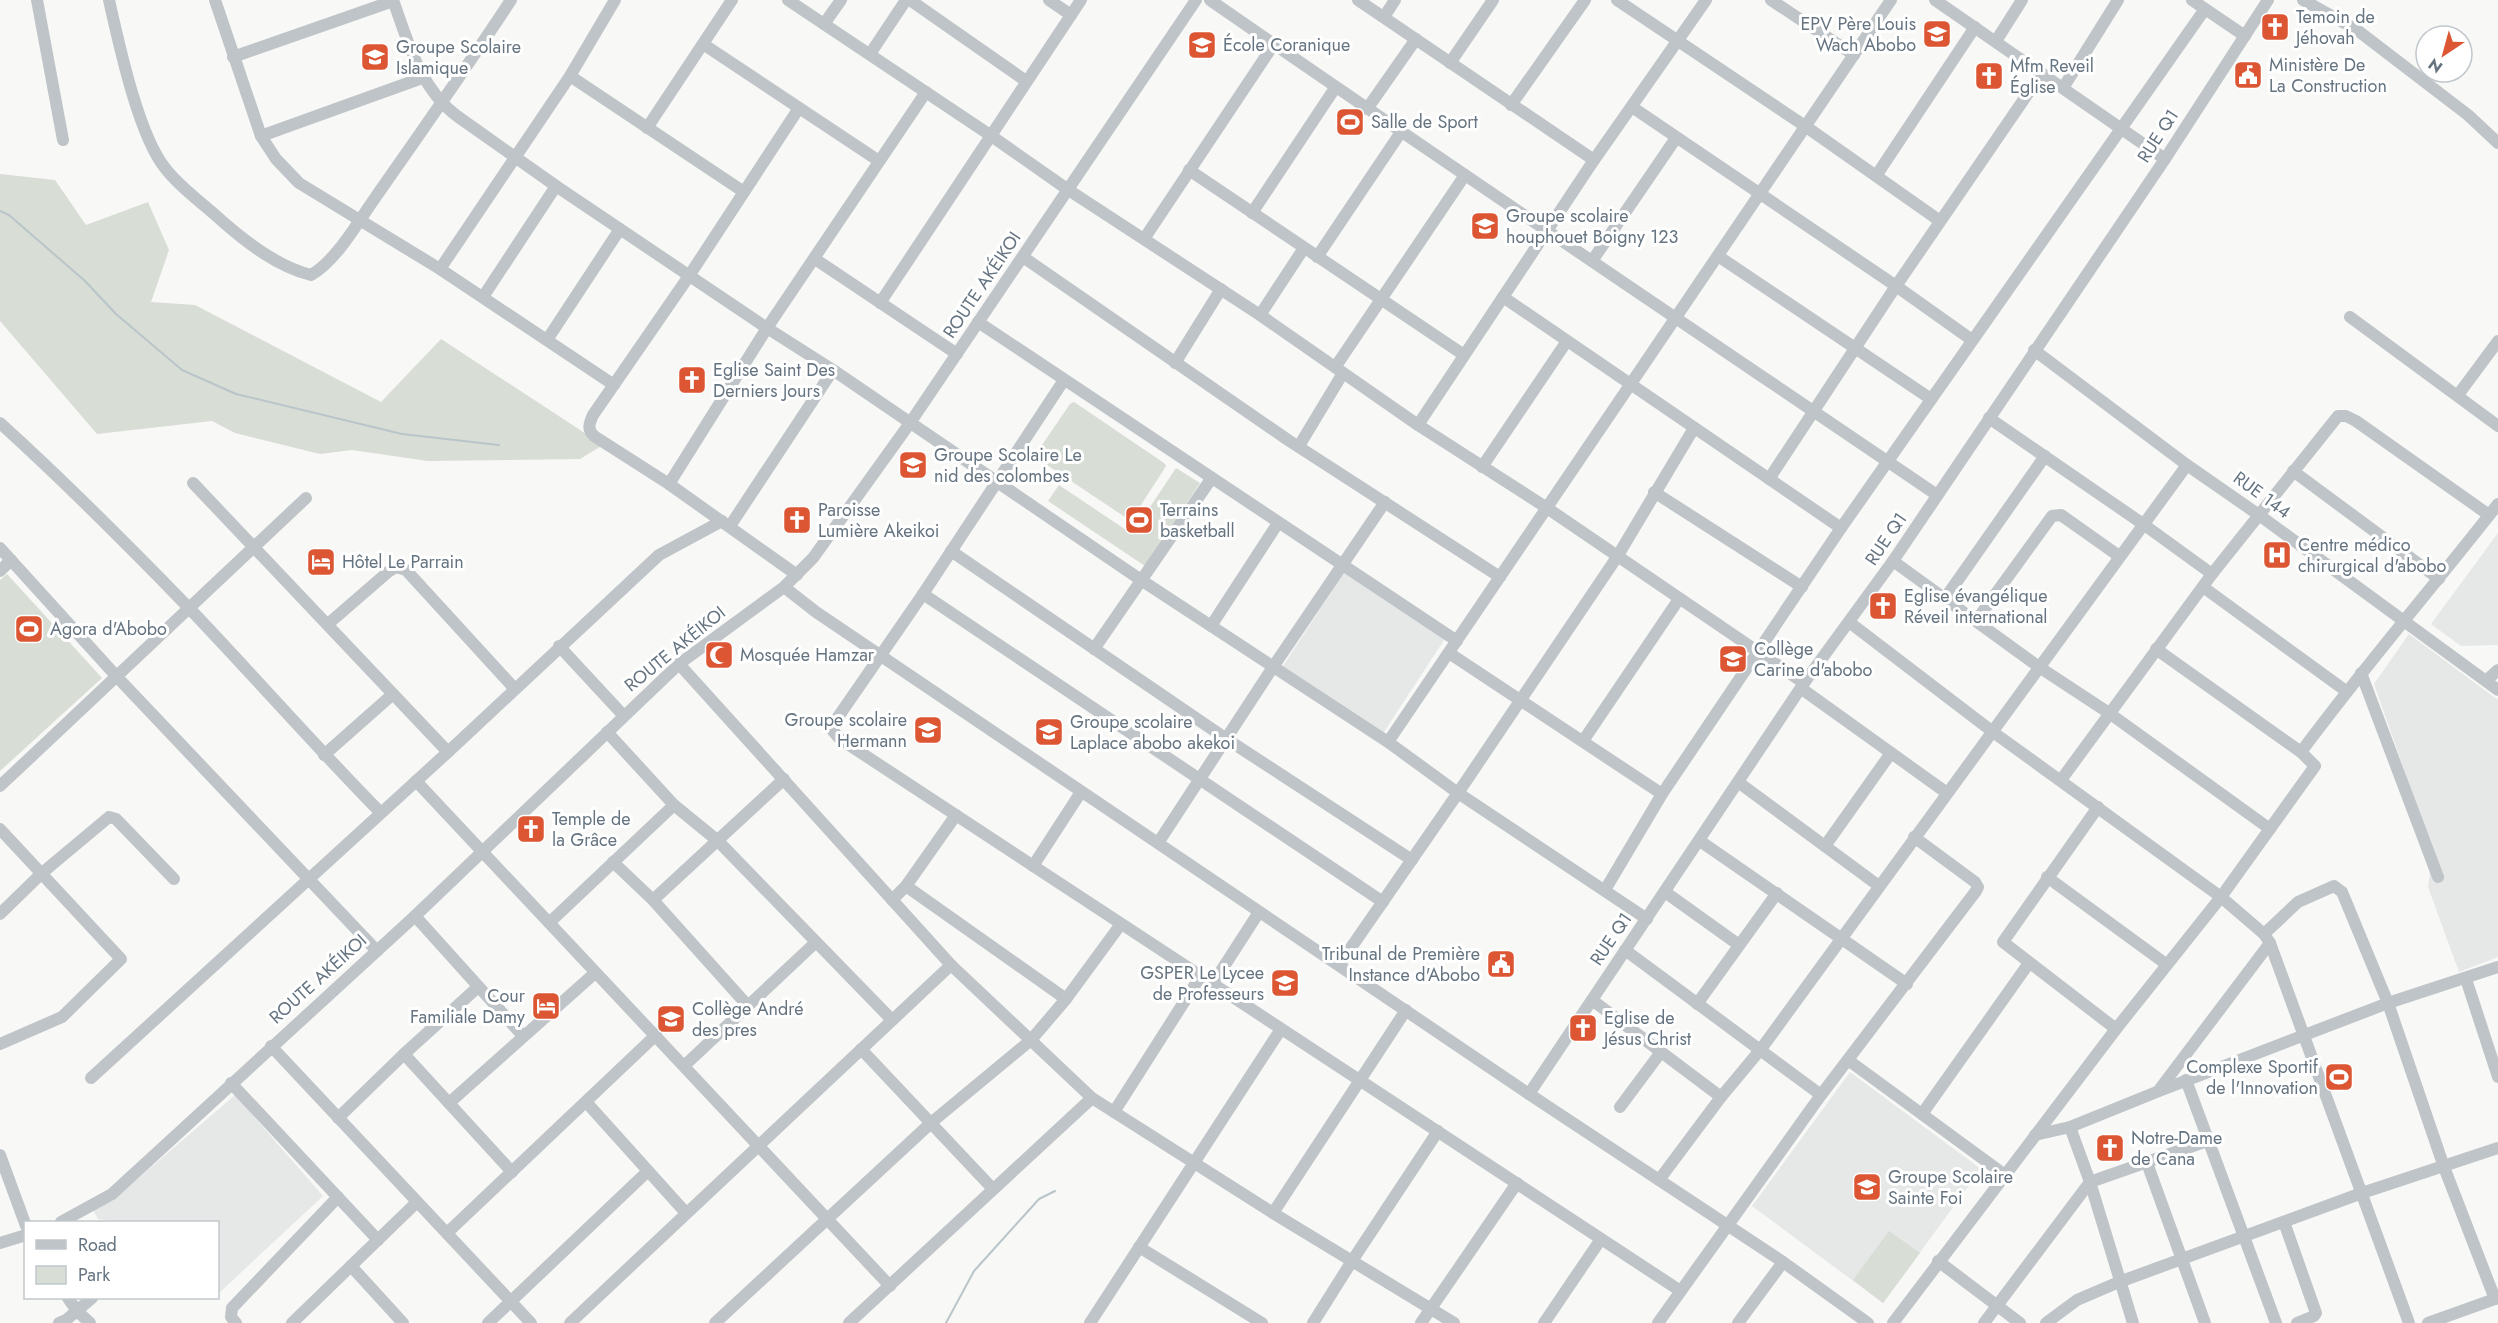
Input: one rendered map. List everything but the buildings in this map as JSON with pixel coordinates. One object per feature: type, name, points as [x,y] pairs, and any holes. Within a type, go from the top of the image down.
[{"type":"street","points":[[37,0],[63,140]]},
{"type":"street","points":[[109,0],[140,118],[164,167],[180,185],[240,237],[293,271],[311,275],[323,268],[360,219],[511,0]]},
{"type":"street","points":[[215,0],[232,57],[261,136],[276,159],[299,183],[440,268],[614,385]]},
{"type":"street","points":[[440,268],[516,159],[570,76],[615,0]]},
{"type":"street","points":[[647,128],[732,0]]},
{"type":"street","points":[[788,0],[1759,652],[1947,794]]},
{"type":"street","points":[[825,24],[841,0]]},
{"type":"street","points":[[870,54],[908,0],[1026,81]]},
{"type":"street","points":[[1048,0],[1071,15]]},
{"type":"street","points":[[880,303],[1081,0]]},
{"type":"street","name":"ROUTE AKÉIKOI","points":[[63,1221],[112,1194],[415,916],[679,664],[797,575],[828,540],[910,423],[1196,0]]},
{"type":"street","points":[[1210,0],[1335,88],[1937,495]]},
{"type":"street","points":[[1358,0],[1594,160]]},
{"type":"street","points":[[1384,17],[1395,0]]},
{"type":"street","points":[[1450,63],[1493,0]]},
{"type":"street","points":[[1512,105],[1585,0]]},
{"type":"street","points":[[1617,0],[1805,126],[1940,221]]},
{"type":"street","points":[[1418,425],[1594,160],[1706,0]]},
{"type":"street","points":[[1771,0],[1854,55]]},
{"type":"street","points":[[1388,742],[1891,0]]},
{"type":"street","points":[[1935,0],[2164,159]]},
{"type":"street","points":[[1996,41],[2022,0]]},
{"type":"street","points":[[2063,88],[2118,0]]},
{"type":"street","points":[[2192,0],[2245,36]]},
{"type":"street","name":"RUE Q1","points":[[1529,1094],[1803,686],[1893,561],[2164,159],[2268,0]]},
{"type":"street","points":[[2303,0],[2357,30],[2468,115],[2498,143]]},
{"type":"street","points":[[232,57],[393,1],[422,78],[441,104],[516,159],[833,370],[1141,580],[1388,742],[1458,793],[1647,919]]},
{"type":"street","points":[[1605,890],[1662,794],[1841,528],[2205,9]]},
{"type":"street","points":[[1876,176],[1975,27]]},
{"type":"street","points":[[1367,109],[1416,39]]},
{"type":"street","points":[[703,44],[879,161]]},
{"type":"street","points":[[1144,239],[1274,44]]},
{"type":"street","points":[[1769,479],[1854,348],[2042,73]]},
{"type":"street","points":[[570,76],[744,192]]},
{"type":"street","points":[[261,136],[422,78]]},
{"type":"street","points":[[1252,213],[1335,88]]},
{"type":"street","points":[[669,484],[767,328],[926,92]]},
{"type":"street","points":[[1632,107],[1972,340]]},
{"type":"street","points":[[797,575],[726,523],[590,432],[589,425],[592,415],[689,276],[799,108]]},
{"type":"street","points":[[1317,257],[1401,132]]},
{"type":"street","points":[[1592,261],[1676,138]]},
{"type":"street","points":[[1189,170],[1464,355]]},
{"type":"street","points":[[1299,446],[1340,370],[1382,300],[1466,175]]},
{"type":"street","points":[[483,297],[556,186]]},
{"type":"street","points":[[547,340],[620,229]]},
{"type":"street","points":[[1260,315],[1304,248]]},
{"type":"street","points":[[1718,255],[1930,399]]},
{"type":"street","points":[[1023,257],[1175,363],[1500,577]]},
{"type":"street","points":[[815,259],[957,354]]},
{"type":"street","points":[[1175,363],[1221,289]]},
{"type":"street","points":[[1503,297],[1841,528]]},
{"type":"street","points":[[2350,317],[2498,426]]},
{"type":"street","points":[[978,322],[1457,641]]},
{"type":"street","points":[[1482,467],[1568,341]]},
{"type":"street","points":[[2458,395],[2498,341]]},
{"type":"street","name":"RUE 144","points":[[2034,350],[2187,465],[2498,690]]},
{"type":"street","points":[[91,1078],[448,752],[659,555],[726,523],[833,370]]},
{"type":"street","points":[[1064,380],[923,594],[836,720],[833,731],[840,739],[1212,985],[1361,1080],[1679,1290]]},
{"type":"street","points":[[2061,780],[2212,574],[2329,424],[2338,416],[2346,416],[2489,515]]},
{"type":"street","points":[[1989,418],[2212,574]]},
{"type":"street","points":[[0,423],[51,469],[190,609],[324,755],[380,812]]},
{"type":"street","points":[[1339,965],[1617,557],[1694,428]]},
{"type":"street","points":[[1946,597],[2044,456]]},
{"type":"street","points":[[1659,1180],[1721,1097],[1761,1049],[2187,465]]},
{"type":"street","points":[[2293,471],[2439,579]]},
{"type":"street","points":[[1094,649],[1211,479]]},
{"type":"street","points":[[194,483],[448,752]]},
{"type":"street","points":[[1654,492],[1802,587]]},
{"type":"street","points":[[0,786],[118,678],[306,498]]},
{"type":"street","points":[[1158,843],[1199,778],[1385,502]]},
{"type":"street","points":[[2301,752],[2346,691],[2498,504]]},
{"type":"street","points":[[1976,621],[2052,516],[2056,514],[2061,514],[2119,556]]},
{"type":"street","points":[[1210,626],[1278,523]]},
{"type":"street","points":[[0,548],[118,678],[377,951]]},
{"type":"street","points":[[951,551],[1226,738],[1412,860]]},
{"type":"street","points":[[0,571],[11,560]]},
{"type":"street","points":[[1893,561],[1946,597],[2039,667],[2109,713],[2270,829]]},
{"type":"street","points":[[328,624],[388,572],[396,567],[406,570],[514,688]]},
{"type":"street","points":[[784,587],[880,656],[1529,1094],[1783,1262],[1868,1323]]},
{"type":"street","points":[[2203,587],[2346,691]]},
{"type":"street","points":[[923,594],[1383,902]]},
{"type":"street","points":[[1583,741],[1679,599]]},
{"type":"street","points":[[1849,622],[1993,732],[2221,897],[2267,939],[2409,1323]]},
{"type":"street","points":[[559,646],[623,715]]},
{"type":"street","points":[[1893,1323],[2166,964],[2221,897],[2314,766],[2301,752],[2156,648]]},
{"type":"street","points":[[1449,653],[1662,794]]},
{"type":"street","points":[[679,664],[951,965],[1092,1098],[1273,1213],[1454,1323]]},
{"type":"street","points":[[2487,680],[2498,670]]},
{"type":"street","points":[[2361,673],[2438,877]]},
{"type":"street","points":[[324,755],[393,694]]},
{"type":"street","points":[[607,732],[674,805],[718,841],[892,1020]]},
{"type":"street","points":[[1825,846],[1891,753]]},
{"type":"street","points":[[654,900],[784,779]]},
{"type":"street","points":[[416,781],[550,921],[757,1146],[890,1286]]},
{"type":"street","points":[[1738,782],[1879,886]]},
{"type":"street","points":[[1033,866],[1081,792]]},
{"type":"street","points":[[550,921],[674,805]]},
{"type":"street","points":[[2097,807],[2003,942],[2116,1029]]},
{"type":"street","points":[[892,900],[906,886],[956,815]]},
{"type":"street","points":[[0,914],[42,873],[112,816],[174,879]]},
{"type":"street","points":[[0,830],[121,960],[62,1017],[0,1044]]},
{"type":"street","points":[[1658,1323],[1679,1290],[1821,1095],[1978,887],[1975,882],[1914,837]]},
{"type":"street","points":[[1700,841],[1907,984]]},
{"type":"street","points":[[613,862],[654,900],[748,1006]]},
{"type":"street","points":[[2047,877],[2166,964]]},
{"type":"street","points":[[906,886],[1066,999]]},
{"type":"street","points":[[2158,1091],[2267,939],[2298,902],[2334,886],[2339,887],[2388,1003],[2444,1167],[2496,1298],[2428,1323]]},
{"type":"street","points":[[1665,892],[1739,945]]},
{"type":"street","points":[[1697,1004],[1777,893]]},
{"type":"street","points":[[1212,985],[1259,912]]},
{"type":"street","points":[[415,916],[523,1036]]},
{"type":"street","points":[[715,1323],[932,1122],[1031,1040],[1066,999],[1120,924]]},
{"type":"street","points":[[684,1066],[815,943]]},
{"type":"street","points":[[1625,950],[1821,1095]]},
{"type":"street","points":[[1922,1114],[2029,963]]},
{"type":"street","points":[[570,1323],[951,965]]},
{"type":"street","points":[[2035,1135],[2070,1127],[2388,1003],[2498,967]]},
{"type":"street","points":[[449,1103],[596,973]]},
{"type":"street","points":[[1114,1112],[1200,977]]},
{"type":"street","points":[[2466,979],[2498,1077]]},
{"type":"street","points":[[338,1118],[478,987]]},
{"type":"street","points":[[1592,1000],[1721,1097]]},
{"type":"street","points":[[1273,1213],[1406,1010]]},
{"type":"street","points":[[1090,1323],[1281,1029]]},
{"type":"street","points":[[447,1233],[656,1035]]},
{"type":"street","points":[[271,1046],[531,1323]]},
{"type":"street","points":[[861,1049],[993,1189]]},
{"type":"street","points":[[1620,1107],[1661,1052]]},
{"type":"street","points":[[404,1054],[512,1172]]},
{"type":"street","points":[[1848,1059],[2005,1175]]},
{"type":"street","points":[[2186,1080],[2276,1323]]},
{"type":"street","points":[[231,1083],[378,1240]]},
{"type":"street","points":[[849,1323],[1092,1098]]},
{"type":"street","points":[[587,1102],[686,1213]]},
{"type":"street","points":[[2070,1127],[2090,1182],[2133,1323]]},
{"type":"street","points":[[1313,1323],[1438,1131]]},
{"type":"street","points":[[1984,1323],[2090,1182],[2207,1141]]},
{"type":"street","points":[[2046,1323],[2077,1300],[2119,1282],[2362,1193],[2498,1148]]},
{"type":"street","points":[[0,1155],[24,1221]]},
{"type":"street","points":[[2147,1163],[2205,1323]]},
{"type":"street","points":[[488,1323],[648,1171]]},
{"type":"street","points":[[1421,1323],[1517,1183]]},
{"type":"street","points":[[236,1323],[231,1317],[232,1308],[338,1197]]},
{"type":"street","points":[[292,1323],[417,1202]]},
{"type":"street","points":[[2284,1222],[2316,1313],[2297,1323]]},
{"type":"street","points":[[0,1244],[24,1236]]},
{"type":"street","points":[[1544,1323],[1601,1239]]},
{"type":"street","points":[[1139,1247],[1262,1323]]},
{"type":"street","points":[[1938,1261],[2020,1323]]},
{"type":"street","points":[[1738,1323],[1783,1262]]},
{"type":"street","points":[[351,1266],[403,1323]]},
{"type":"street","points":[[69,1299],[90,1323]]},
{"type":"street","points":[[59,1323],[91,1299]]},
{"type":"shaded area","points":[[2498,533],[2498,645],[2461,646],[2431,624]]},
{"type":"shaded area","points":[[1345,571],[1446,637],[1384,732],[1283,666]]},
{"type":"shaded area","points":[[2409,634],[2498,700],[2498,957],[2459,972],[2428,887],[2433,852],[2374,684]]},
{"type":"shaded area","name":"Groupe Scolaire Sainte Foi","points":[[1850,1072],[1981,1169],[1883,1303],[1752,1206]]},
{"type":"shaded area","points":[[235,1095],[323,1196],[219,1293],[219,1221],[98,1219],[92,1208],[112,1201]]},
{"type":"green space","points":[[0,174],[55,180],[86,225],[148,202],[169,250],[151,302],[195,305],[381,402],[441,339],[603,445],[580,459],[428,461],[352,450],[320,454],[235,433],[212,421],[97,434],[0,321]]},
{"type":"green space","points":[[1074,402],[1166,466],[1132,519],[1128,519],[1044,463],[1038,454],[1070,404]]},
{"type":"green space","points":[[1176,468],[1200,483],[1145,566],[1048,501],[1059,485],[1132,534]]},
{"type":"green space","name":"Agora d'Abobo","points":[[7,574],[102,678],[0,771],[0,580]]},
{"type":"green space","points":[[1889,1231],[1920,1253],[1883,1303],[1853,1280]]},
{"type":"waterway","points":[[0,211],[9,215],[85,281],[116,314],[182,370],[236,394],[402,434],[499,445]]},
{"type":"waterway","points":[[946,1323],[974,1271],[1039,1199],[1055,1191]]},
{"type":"place","name":"Temoin de Jéhovah","points":[[2275,27]]},
{"type":"place","name":"EPV Père Louis Wach Abobo","points":[[1937,34]]},
{"type":"place","name":"École Coranique","points":[[1202,45]]},
{"type":"place","name":"Groupe Scolaire Islamique","points":[[375,57]]},
{"type":"place","name":"Ministère De La Construction","points":[[2248,75]]},
{"type":"place","name":"Mfm Reveil Église","points":[[1989,76]]},
{"type":"place","name":"Salle de Sport","points":[[1350,122]]},
{"type":"place","name":"Groupe scolaire houphouet Boigny 123","points":[[1485,226]]},
{"type":"place","name":"Eglise Saint Des Derniers Jours","points":[[692,380]]},
{"type":"place","name":"Groupe Scolaire Le nid des colombes","points":[[913,465]]},
{"type":"place","name":"Paroisse Lumière Akeikoi","points":[[797,520]]},
{"type":"place","name":"Terrains basketball","points":[[1139,520]]},
{"type":"place","name":"Centre médico chirurgical d'abobo","points":[[2277,555]]},
{"type":"place","name":"Hôtel Le Parrain","points":[[321,562]]},
{"type":"place","name":"Eglise évangélique Réveil international","points":[[1883,606]]},
{"type":"place","name":"Agora d'Abobo","points":[[29,629]]},
{"type":"place","name":"Mosquée Hamzar","points":[[719,655]]},
{"type":"place","name":"Collège Carine d'abobo","points":[[1733,659]]},
{"type":"place","name":"Groupe scolaire Hermann","points":[[928,730]]},
{"type":"place","name":"Groupe scolaire Laplace abobo akekoi","points":[[1049,732]]},
{"type":"place","name":"Temple de la Grâce","points":[[531,829]]},
{"type":"place","name":"Tribunal de Première Instance d'Abobo","points":[[1501,964]]},
{"type":"place","name":"GSPER Le Lycee de Professeurs","points":[[1285,983]]},
{"type":"place","name":"Cour Familiale Damy","points":[[546,1006]]},
{"type":"place","name":"Collège André des pres","points":[[671,1019]]},
{"type":"place","name":"Eglise de Jésus Christ","points":[[1583,1028]]},
{"type":"place","name":"Complexe Sportif de l'Innovation","points":[[2339,1077]]},
{"type":"place","name":"Notre-Dame de Cana","points":[[2110,1148]]},
{"type":"place","name":"Groupe Scolaire Sainte Foi","points":[[1867,1187]]}]
